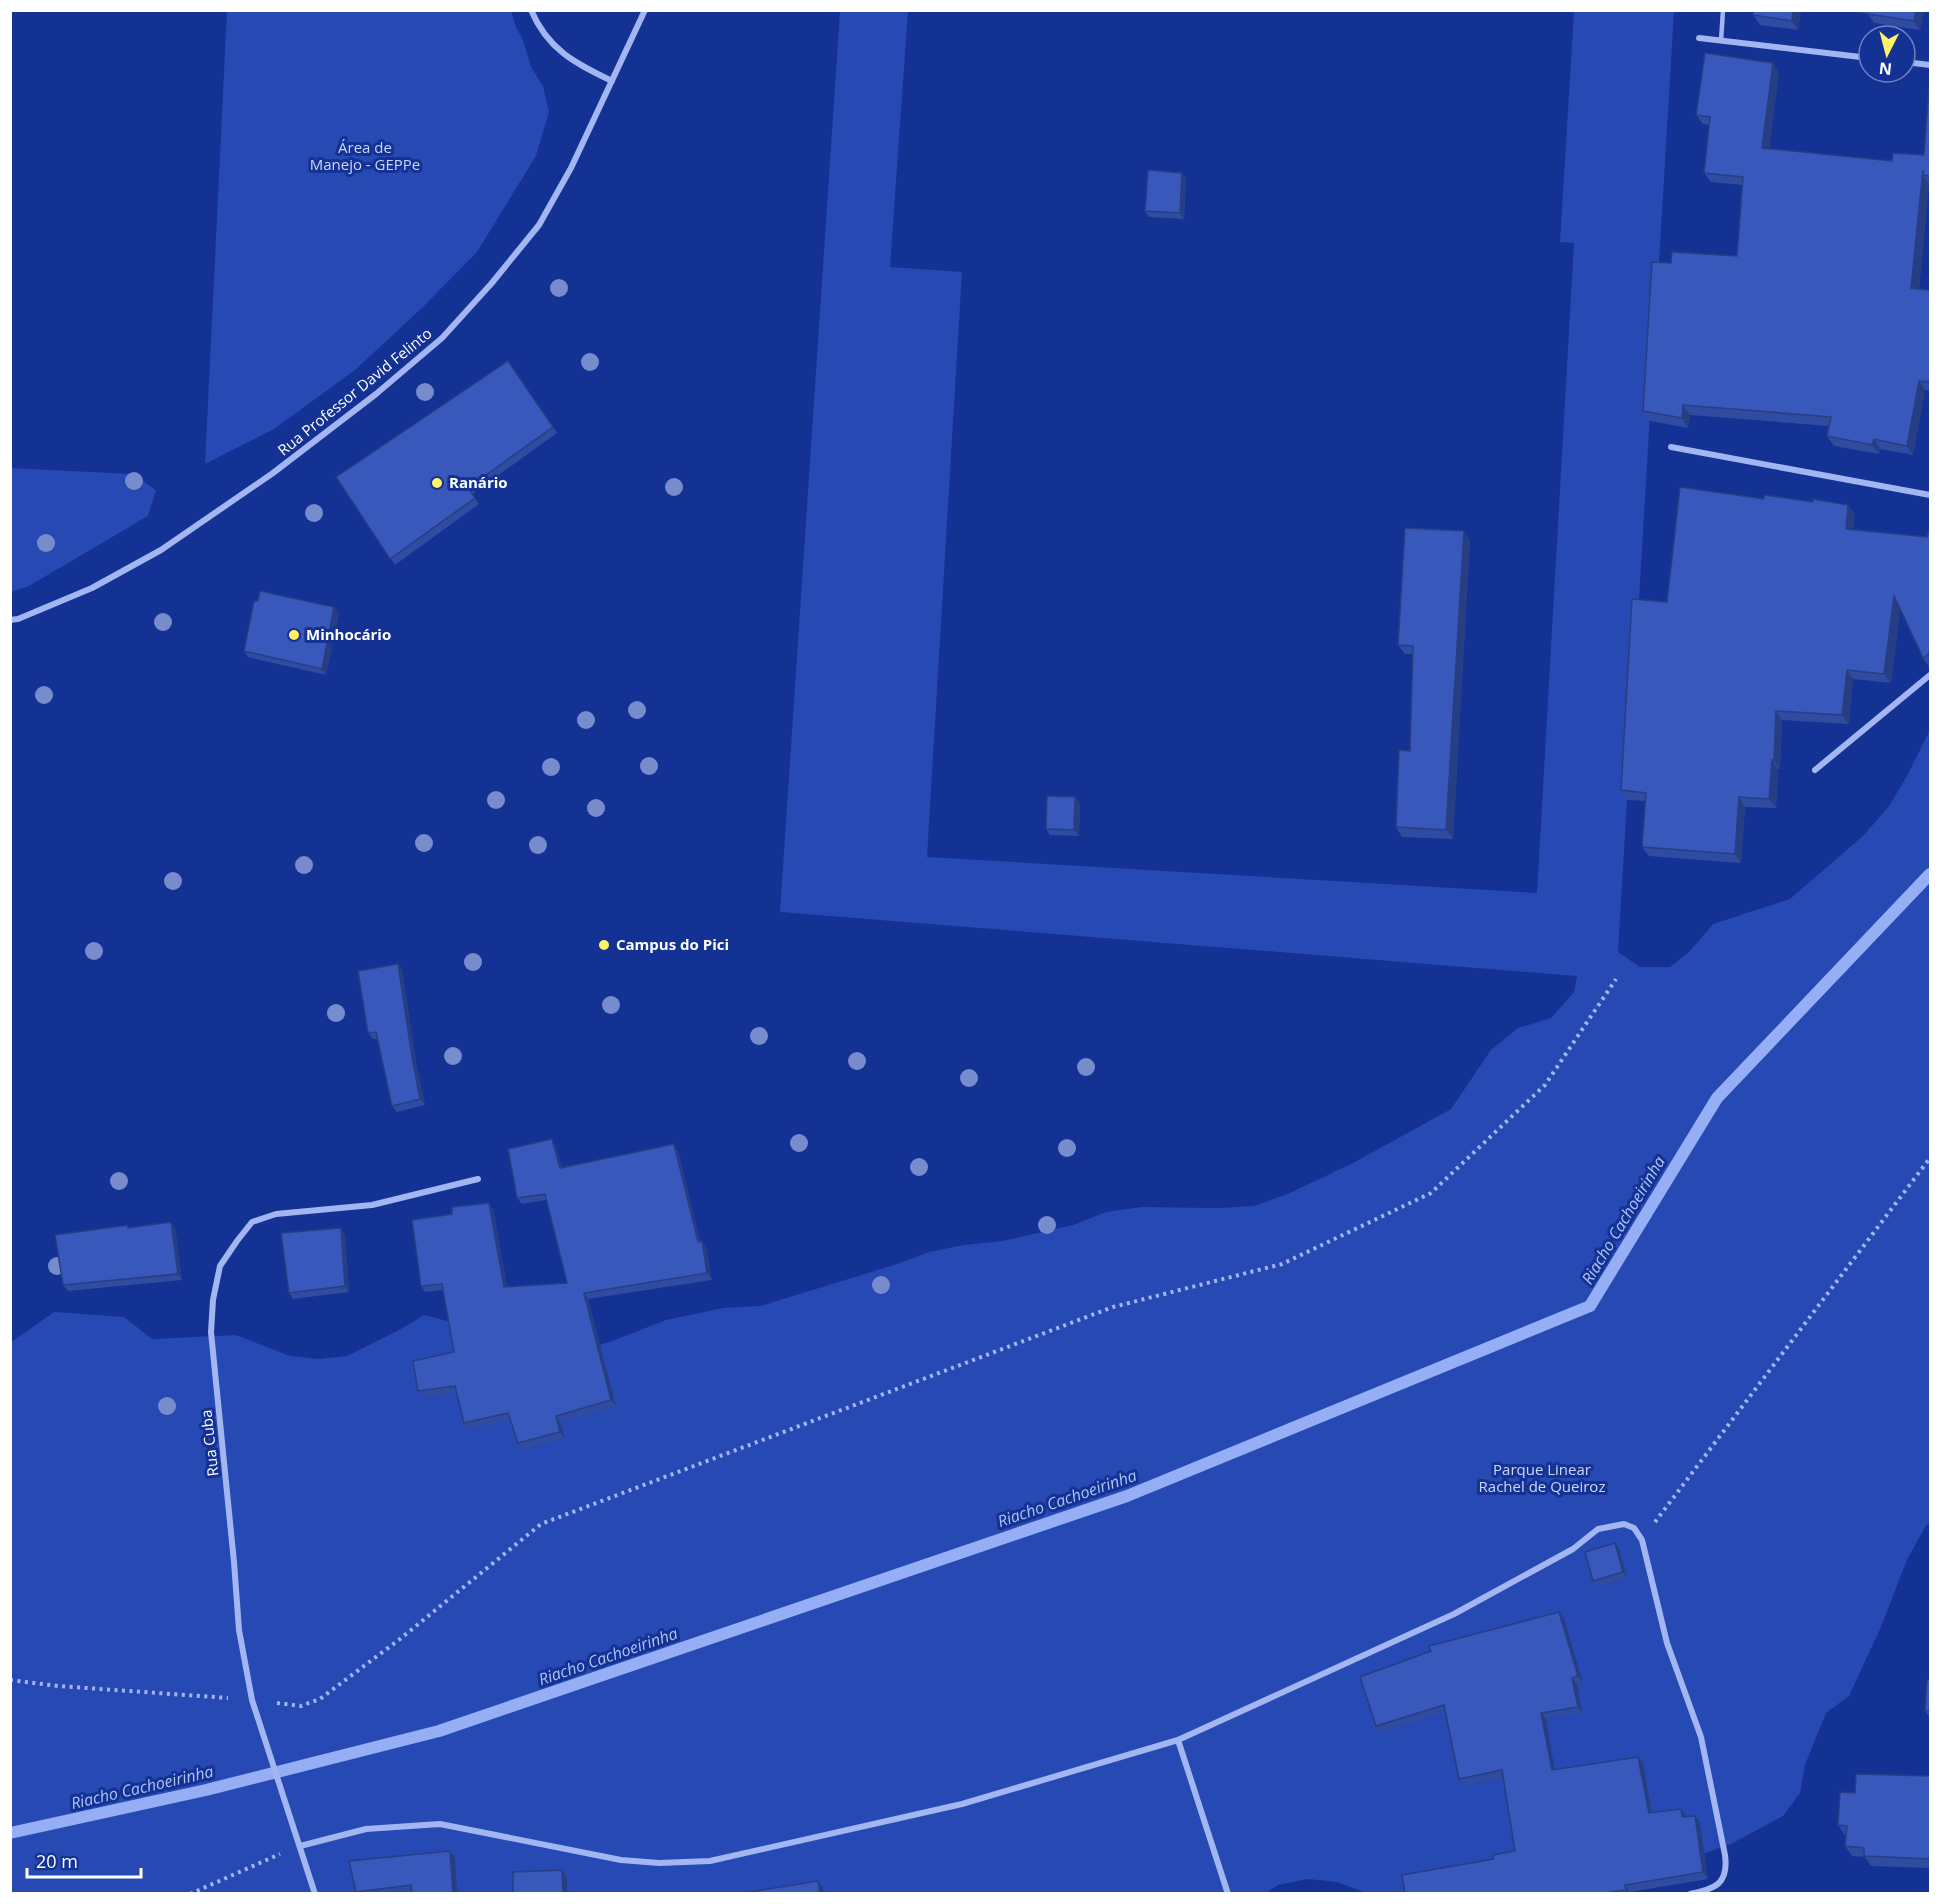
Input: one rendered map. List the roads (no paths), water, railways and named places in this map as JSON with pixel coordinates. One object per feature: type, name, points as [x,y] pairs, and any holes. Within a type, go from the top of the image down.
[{"type":"street","points":[[531,10],[538,28],[555,47],[576,64],[612,81]]},
{"type":"street","name":"Rua Professor David Felinto","points":[[10,620],[18,619],[92,588],[161,550],[273,473],[442,338],[491,284],[539,225],[571,168],[645,10]]},
{"type":"street","points":[[1699,38],[1857,57]]},
{"type":"street","points":[[1671,447],[1930,495]]},
{"type":"street","points":[[1815,770],[1930,675]]},
{"type":"street","name":"Rua Cuba","points":[[315,1893],[260,1729],[252,1700],[239,1630],[211,1332],[213,1300],[220,1266],[252,1222],[276,1214],[372,1205],[478,1179]]},
{"type":"street","points":[[300,1846],[366,1829],[440,1824],[621,1860],[659,1863],[710,1861],[962,1804],[1178,1740],[1454,1614],[1573,1549],[1598,1529],[1624,1524],[1634,1528],[1642,1540],[1667,1643],[1701,1737],[1716,1803],[1727,1866],[1718,1884],[1707,1890],[1690,1893]]},
{"type":"street","points":[[1178,1740],[1228,1893]]},
{"type":"lane","points":[[1720,41],[1723,10]]},
{"type":"waterway","name":"Riacho Cachoeirinha","points":[[10,1833],[206,1790],[439,1731],[1127,1496],[1590,1306],[1717,1098],[1930,874]]},
{"type":"place","name":"Ranário","points":[[437,483]]},
{"type":"place","name":"Minhocário","points":[[294,635]]},
{"type":"place","name":"Campus do Pici","points":[[604,945]]},
{"type":"park label","name":"Área de Manejo - GEPPe","points":[[365,156]]},
{"type":"park label","name":"Parque Linear Rachel de Queiroz","points":[[1542,1478]]}]
